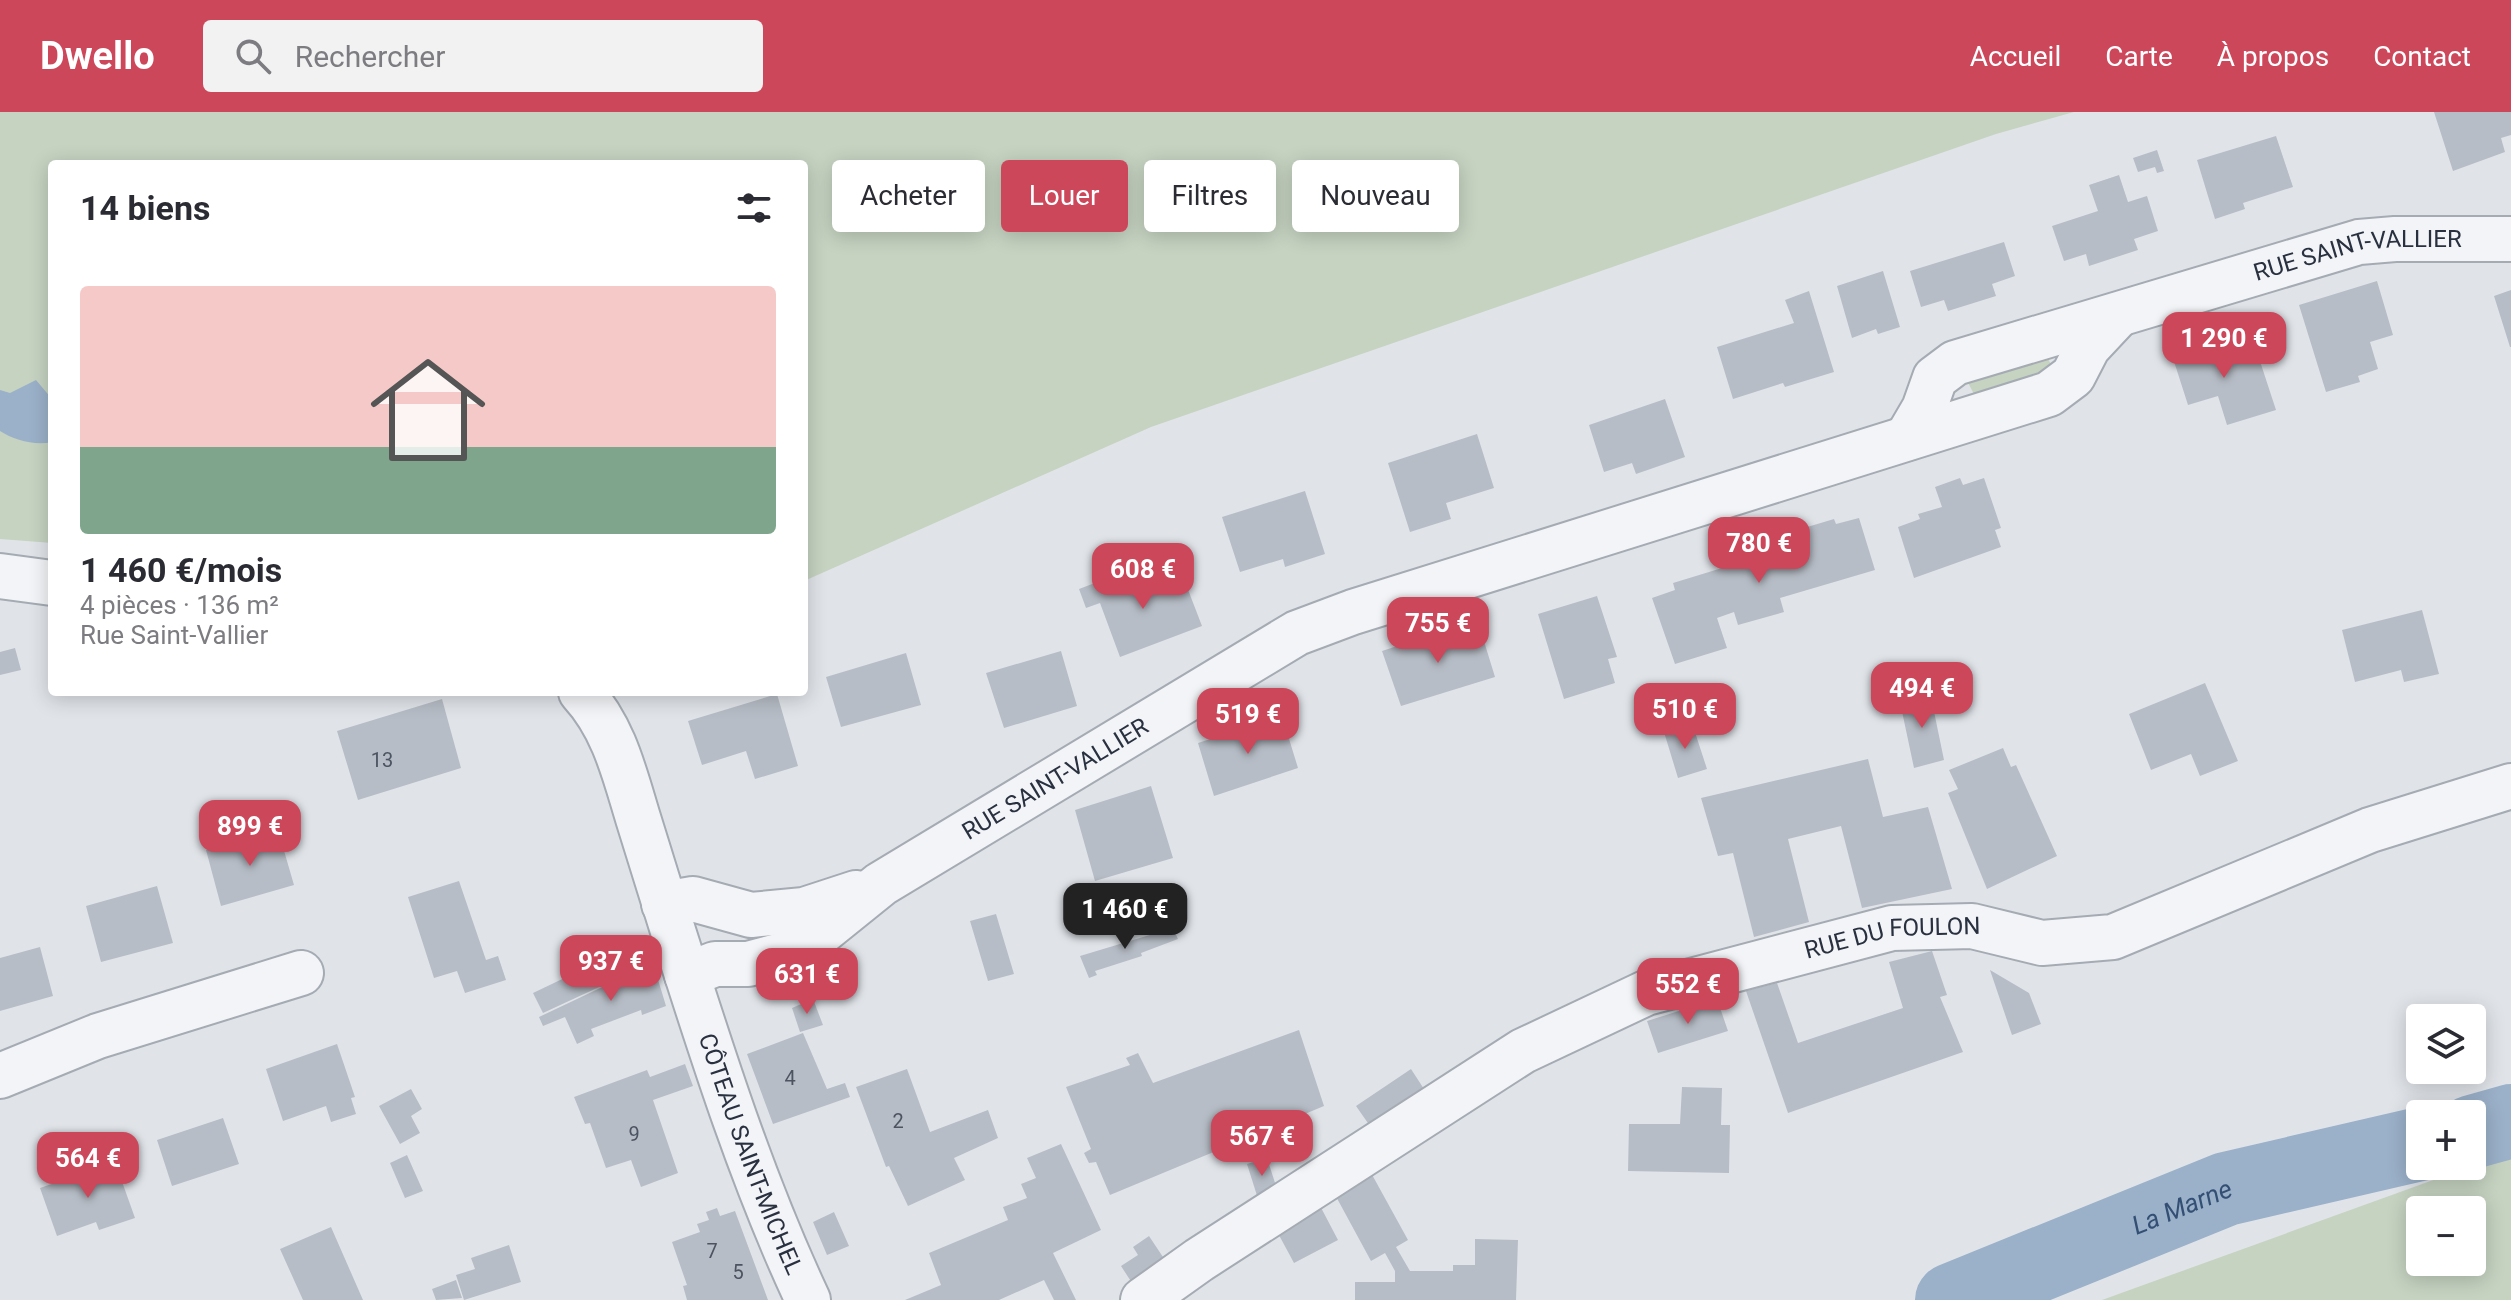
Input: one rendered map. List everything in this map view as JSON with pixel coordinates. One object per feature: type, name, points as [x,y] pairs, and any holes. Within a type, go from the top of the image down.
[{"type":"street","name":"RUE SAINT-VALLIER","points":[[1907,438],[1924,409],[1935,378],[1955,363],[2359,242],[2511,239]]},
{"type":"street","name":"RUE SAINT-VALLIER","points":[[687,975],[715,964],[748,964],[782,955],[814,938],[881,884],[1297,633],[1353,612],[2049,394],[2073,376],[2088,347],[2117,316]]},
{"type":"street","points":[[0,576],[48,582]]},
{"type":"street","name":"CÔTEAU SAINT-MICHEL","points":[[585,696],[597,710],[616,748],[687,975],[751,1162],[808,1300]]},
{"type":"street","name":"RUE DU FOULON","points":[[1143,1300],[1199,1260],[1523,1051],[1646,993],[1892,928],[1972,926],[2042,943],[2113,937],[2370,830],[2511,786]]},
{"type":"street","name":"RUE SAINT-VALLIER","points":[[664,904],[693,899],[751,915],[804,910],[881,884]]},
{"type":"street","points":[[0,1076],[98,1036],[301,973]]},
{"type":"green space","points":[[0,112],[2074,112],[1996,134],[1151,427],[808,579],[808,160],[48,160],[48,543],[0,539]]},
{"type":"green space","points":[[2045,352],[2053,369],[1975,396],[1964,375]]},
{"type":"green space","points":[[2511,1152],[2511,1300],[2102,1300],[2434,1180],[2486,1180],[2486,1161]]},
{"type":"water","points":[[36,380],[48,394],[48,442],[25,441],[0,431],[0,390],[10,393]]},
{"type":"building","points":[[2434,112],[2511,112],[2511,135],[2501,138],[2505,152],[2453,171]]},
{"type":"building","points":[[2276,136],[2293,187],[2243,203],[2245,209],[2215,219],[2197,160]]},
{"type":"building","points":[[2157,150],[2164,171],[2157,173],[2155,167],[2138,172],[2133,158]]},
{"type":"building","points":[[2119,175],[2128,202],[2147,196],[2158,231],[2134,239],[2138,250],[2089,266],[2086,254],[2064,261],[2052,226],[2098,211],[2089,185]]},
{"type":"building","points":[[2004,242],[2015,276],[1992,284],[1996,296],[1948,311],[1944,300],[1921,307],[1910,271]]},
{"type":"building","points":[[1883,271],[1900,327],[1878,334],[1876,329],[1852,338],[1837,286]]},
{"type":"building","points":[[2377,281],[2393,335],[2370,342],[2378,369],[2358,376],[2360,382],[2326,392],[2299,305]]},
{"type":"building","points":[[2511,290],[2511,347],[2510,347],[2494,296]]},
{"type":"building","points":[[1809,291],[1834,372],[1785,387],[1783,383],[1733,399],[1717,347],[1794,323],[1785,300]]},
{"type":"building","points":[[2212,336],[2218,354],[2227,352],[2229,358],[2256,349],[2276,410],[2227,425],[2218,396],[2188,405],[2170,349]]},
{"type":"building","points":[[1665,399],[1685,457],[1636,474],[1632,463],[1604,472],[1589,425]]},
{"type":"building","points":[[1477,434],[1494,488],[1446,503],[1451,519],[1410,532],[1388,463]]},
{"type":"building","points":[[1960,478],[1963,485],[1984,478],[2001,528],[1995,530],[2001,547],[1914,578],[1898,527],[1920,519],[1918,514],[1942,507],[1935,487]]},
{"type":"building","points":[[1305,491],[1325,554],[1285,567],[1283,559],[1240,572],[1222,517]]},
{"type":"building","points":[[1859,518],[1875,570],[1780,598],[1784,612],[1738,625],[1734,612],[1717,618],[1727,648],[1675,664],[1652,598],[1675,590],[1673,583],[1745,561],[1746,567],[1768,560],[1764,547],[1786,540],[1784,534],[1834,519],[1836,524]]},
{"type":"building","points":[[1121,573],[1129,593],[1182,574],[1202,626],[1120,657],[1100,603],[1086,608],[1079,589]]},
{"type":"building","points":[[1597,596],[1617,657],[1608,659],[1615,683],[1564,699],[1538,614]]},
{"type":"building","points":[[2422,610],[2439,674],[2404,682],[2401,670],[2355,682],[2342,630]]},
{"type":"building","points":[[1479,625],[1495,677],[1401,706],[1382,651],[1428,636],[1431,640]]},
{"type":"building","points":[[15,648],[21,670],[0,675],[0,652]]},
{"type":"building","points":[[1061,651],[1077,706],[1004,728],[986,673]]},
{"type":"building","points":[[906,653],[921,705],[841,727],[826,677]]},
{"type":"building","points":[[2205,683],[2238,761],[2200,776],[2191,754],[2151,770],[2129,714]]},
{"type":"building","points":[[1930,692],[1944,760],[1914,768],[1900,702]]},
{"type":"building","points":[[778,696],[798,766],[755,779],[746,751],[702,765],[688,721]]},
{"type":"building","points":[[442,699],[461,768],[358,800],[337,731]]},
{"type":"building","points":[[1282,716],[1298,768],[1214,796],[1198,743]]},
{"type":"building","points":[[1692,723],[1707,769],[1678,778],[1664,732]]},
{"type":"building","points":[[2003,748],[2011,767],[2016,765],[2057,856],[1987,889],[1948,793],[1958,789],[1949,770]]},
{"type":"building","points":[[1868,759],[1883,817],[1928,807],[1952,889],[1862,908],[1841,826],[1788,839],[1809,922],[1754,937],[1733,853],[1718,856],[1701,798]]},
{"type":"building","points":[[1151,786],[1173,858],[1095,881],[1075,810]]},
{"type":"building","points":[[278,830],[294,885],[221,906],[206,850]]},
{"type":"building","points":[[459,881],[486,960],[498,956],[506,980],[465,993],[457,971],[434,978],[408,897]]},
{"type":"building","points":[[157,886],[173,943],[101,962],[86,906]]},
{"type":"building","points":[[996,914],[1014,974],[988,981],[970,921]]},
{"type":"building","points":[[1173,928],[1178,939],[1141,953],[1142,956],[1095,971],[1097,975],[1089,978],[1080,956]]},
{"type":"building","points":[[40,947],[53,996],[0,1011],[0,958]]},
{"type":"building","points":[[1932,951],[1947,995],[1940,997],[1963,1052],[1788,1113],[1746,991],[1777,983],[1798,1043],[1903,1008],[1889,962]]},
{"type":"building","points":[[600,961],[610,982],[543,1013],[533,993]]},
{"type":"building","points":[[653,963],[666,1006],[642,1015],[641,1010],[591,1029],[594,1036],[577,1044],[565,1017],[543,1026],[539,1017]]},
{"type":"building","points":[[1990,970],[2029,993],[2041,1024],[2012,1035]]},
{"type":"building","points":[[813,999],[823,1025],[800,1032],[792,1008]]},
{"type":"building","points":[[1717,999],[1728,1031],[1658,1053],[1647,1021]]},
{"type":"building","points":[[1299,1030],[1324,1106],[1110,1195],[1096,1162],[1089,1163],[1084,1153],[1091,1149],[1066,1087],[1130,1065],[1126,1058],[1138,1053],[1153,1083]]},
{"type":"building","points":[[803,1033],[827,1089],[845,1083],[850,1097],[773,1124],[747,1054]]},
{"type":"building","points":[[337,1044],[355,1097],[351,1098],[356,1114],[331,1122],[326,1106],[283,1121],[266,1069]]},
{"type":"building","points":[[685,1064],[693,1086],[653,1100],[678,1173],[641,1187],[631,1160],[606,1168],[590,1123],[585,1124],[574,1097],[647,1070],[650,1077]]},
{"type":"building","points":[[907,1069],[930,1132],[988,1110],[998,1138],[954,1158],[965,1180],[908,1206],[889,1166],[886,1167],[856,1087]]},
{"type":"building","points":[[1411,1069],[1424,1089],[1370,1126],[1356,1106]]},
{"type":"building","points":[[1682,1087],[1722,1088],[1721,1125],[1730,1125],[1729,1173],[1628,1171],[1629,1124],[1680,1124]]},
{"type":"building","points":[[411,1089],[422,1109],[411,1116],[420,1133],[400,1144],[379,1106]]},
{"type":"building","points":[[223,1118],[239,1164],[172,1186],[157,1140]]},
{"type":"building","points":[[1061,1144],[1101,1230],[1053,1253],[1076,1300],[1054,1300],[1044,1280],[999,1300],[905,1300],[941,1285],[929,1253],[1008,1220],[1003,1207],[1027,1198],[1021,1184],[1036,1178],[1027,1158]]},
{"type":"building","points":[[407,1155],[423,1191],[405,1198],[390,1163]]},
{"type":"building","points":[[1267,1158],[1277,1189],[1259,1202],[1247,1164]]},
{"type":"building","points":[[115,1162],[135,1218],[99,1230],[96,1222],[57,1236],[40,1188]]},
{"type":"building","points":[[1370,1171],[1408,1240],[1396,1247],[1410,1271],[1453,1271],[1453,1265],[1475,1265],[1475,1239],[1518,1240],[1516,1300],[1355,1300],[1355,1282],[1395,1282],[1395,1271],[1385,1253],[1371,1261],[1333,1191]]},
{"type":"building","points":[[1317,1200],[1338,1240],[1294,1263],[1273,1224]]},
{"type":"building","points":[[717,1208],[720,1216],[735,1211],[768,1300],[687,1300],[683,1286],[687,1285],[672,1242],[700,1232],[697,1224],[709,1220],[706,1212]]},
{"type":"building","points":[[834,1212],[849,1246],[827,1255],[813,1222]]},
{"type":"building","points":[[331,1227],[363,1300],[303,1300],[280,1249]]},
{"type":"building","points":[[1149,1236],[1167,1263],[1134,1286],[1121,1266],[1138,1255],[1133,1247]]},
{"type":"building","points":[[509,1245],[521,1282],[464,1300],[456,1275],[475,1269],[471,1258]]},
{"type":"building","points":[[456,1280],[462,1298],[436,1300],[432,1289]]},
{"type":"waterway","name":"La Marne","points":[[2486,1128],[2511,1121]]},
{"type":"waterway","name":"La Marne","points":[[1952,1300],[2226,1189],[2406,1147]]}]
